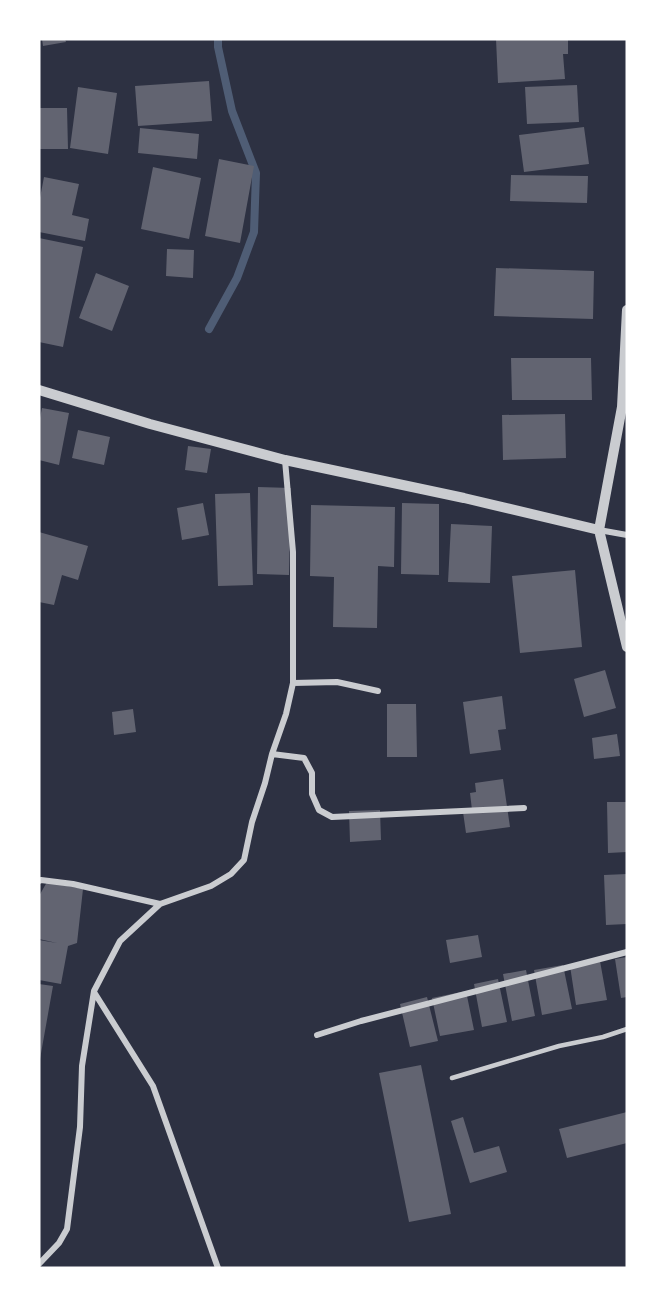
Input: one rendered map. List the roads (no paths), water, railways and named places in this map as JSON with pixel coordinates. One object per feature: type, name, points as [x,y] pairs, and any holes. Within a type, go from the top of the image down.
[{"type":"street","points":[[627,310],[622,406],[599,530],[627,647]]},
{"type":"street","points":[[39,390],[150,424],[285,460],[627,535]]},
{"type":"street","points":[[39,1264],[59,1243],[67,1228],[80,1127],[82,1066],[94,991],[120,941],[160,904],[211,886],[231,874],[244,860],[252,822],[286,714],[293,683],[293,552],[285,460]]},
{"type":"street","points":[[293,683],[337,682],[378,691]]},
{"type":"street","points":[[272,754],[304,758],[312,773],[312,794],[319,810],[332,817],[524,808]]},
{"type":"street","points":[[39,881],[73,884],[160,904]]},
{"type":"street","points":[[317,1035],[361,1021],[627,952]]},
{"type":"street","points":[[94,991],[153,1086],[218,1268]]},
{"type":"lane","points":[[452,1078],[559,1046],[603,1037],[627,1029]]},
{"type":"waterway","points":[[209,329],[237,278],[254,232],[256,173],[232,111],[218,39]]}]
